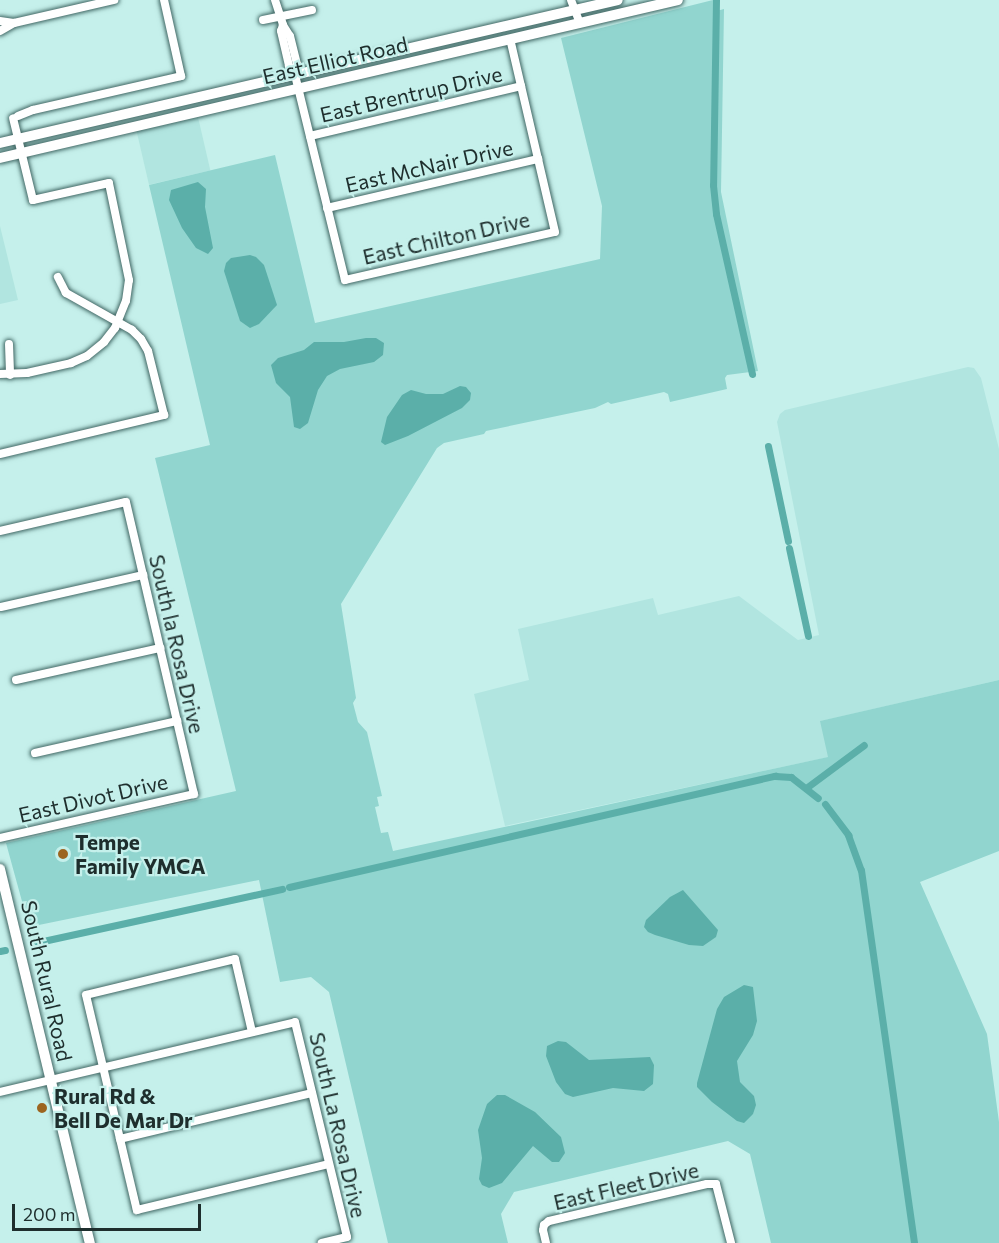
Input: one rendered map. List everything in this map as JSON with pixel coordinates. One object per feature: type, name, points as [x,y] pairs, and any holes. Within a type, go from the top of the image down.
[{"type":"main road","name":"East Elliot Road","points":[[0,144],[295,75],[575,3],[618,0]]},
{"type":"main road","name":"East Elliot Road","points":[[0,158],[678,0]]},
{"type":"main road","points":[[224,92],[227,105]]},
{"type":"main road","name":"South Rural Road","points":[[0,869],[90,1243]]},
{"type":"street","points":[[0,31],[15,23],[114,0]]},
{"type":"street","points":[[0,374],[10,375],[70,363],[87,356],[104,342],[118,322],[126,301],[129,280],[108,183],[33,200],[15,117],[33,110],[181,76],[164,0]]},
{"type":"street","points":[[275,0],[282,21],[289,30],[288,44],[297,64],[295,75],[327,208]]},
{"type":"street","points":[[575,3],[580,23]]},
{"type":"street","points":[[263,21],[282,21],[312,10]]},
{"type":"street","points":[[0,21],[15,23]]},
{"type":"street","points":[[510,39],[538,159]]},
{"type":"street","name":"East Brentrup Drive","points":[[310,136],[521,86]]},
{"type":"street","name":"East McNair Drive","points":[[327,208],[538,159]]},
{"type":"street","name":"East Chilton Drive","points":[[327,208],[345,280],[555,232],[538,159]]},
{"type":"street","points":[[0,454],[164,415],[148,351],[132,330],[66,293],[58,277]]},
{"type":"street","points":[[9,344],[10,375]]},
{"type":"street","name":"South la Rosa Drive","points":[[0,531],[126,502],[194,794]]},
{"type":"street","points":[[1,607],[143,575]]},
{"type":"street","points":[[16,680],[160,648]]},
{"type":"street","points":[[35,753],[177,721]]},
{"type":"street","name":"East Divot Drive","points":[[0,838],[194,794]]},
{"type":"street","points":[[0,1092],[103,1067],[252,1032],[235,959],[86,995],[103,1067],[120,1139],[137,1210],[329,1164]]},
{"type":"street","name":"South La Rosa Drive","points":[[252,1032],[295,1022],[346,1237],[322,1243]]},
{"type":"street","points":[[120,1139],[312,1093]]},
{"type":"street","name":"East Fleet Drive","points":[[546,1243],[544,1225],[549,1221],[707,1184],[716,1184],[731,1243]]},
{"type":"shaded area","points":[[713,0],[713,12],[724,9],[721,192],[758,371],[727,375],[725,378],[727,389],[670,402],[668,394],[664,392],[611,404],[608,402],[595,408],[486,431],[484,434],[444,443],[437,448],[341,604],[356,698],[353,703],[358,722],[367,732],[382,796],[377,797],[379,806],[375,807],[381,833],[388,832],[393,851],[828,757],[820,721],[999,680],[999,851],[920,882],[987,1034],[999,1122],[999,1243],[771,1243],[750,1154],[728,1141],[514,1192],[501,1214],[508,1243],[388,1243],[329,992],[311,977],[280,982],[259,880],[29,927],[6,843],[236,791],[155,458],[210,445],[149,185],[275,155],[315,323],[600,259],[602,206],[561,38]]},
{"type":"shaded area","points":[[198,117],[210,171],[149,185],[137,131]]},
{"type":"shaded area","points":[[198,182],[206,189],[205,207],[213,248],[208,254],[196,248],[182,228],[169,200],[171,190]]},
{"type":"shaded area","points":[[0,226],[18,300],[0,304]]},
{"type":"shaded area","points":[[250,255],[256,257],[264,265],[277,305],[259,324],[250,328],[240,321],[224,271],[226,263],[231,258]]},
{"type":"shaded area","points":[[376,338],[384,343],[383,355],[374,362],[340,369],[327,376],[318,390],[308,423],[300,429],[294,427],[290,397],[276,383],[271,365],[278,358],[304,350],[314,342],[344,342]]},
{"type":"shaded area","points":[[968,367],[974,368],[981,378],[999,449],[999,680],[821,721],[829,757],[505,826],[474,694],[529,680],[518,629],[653,598],[658,615],[739,596],[798,640],[819,635],[777,422],[780,414],[785,410]]},
{"type":"shaded area","points":[[460,386],[466,387],[471,393],[470,400],[462,408],[408,436],[385,445],[381,442],[387,417],[402,395],[411,390],[426,394],[443,394]]},
{"type":"shaded area","points":[[683,890],[718,930],[716,937],[703,946],[689,945],[655,935],[644,927],[646,920],[670,897]]},
{"type":"shaded area","points":[[744,985],[753,987],[757,1021],[753,1035],[737,1061],[740,1082],[754,1096],[756,1105],[753,1114],[744,1123],[737,1121],[712,1102],[697,1087],[697,1083],[717,1009],[724,997]]},
{"type":"shaded area","points":[[558,1041],[566,1042],[589,1060],[650,1057],[654,1065],[653,1084],[644,1091],[613,1088],[573,1097],[565,1094],[556,1082],[546,1056],[547,1046]]},
{"type":"shaded area","points":[[497,1095],[505,1095],[535,1112],[561,1137],[565,1153],[559,1162],[552,1162],[533,1146],[502,1183],[489,1188],[482,1185],[479,1179],[482,1158],[478,1130],[487,1104]]},
{"type":"waterway","points":[[716,0],[713,185],[716,214],[752,374]]},
{"type":"waterway","points":[[768,446],[788,541]]},
{"type":"waterway","points":[[789,548],[808,636]]},
{"type":"waterway","points":[[806,788],[864,745]]},
{"type":"waterway","points":[[289,887],[775,776],[791,777],[818,798]]},
{"type":"waterway","points":[[825,804],[848,835],[861,870],[914,1243]]},
{"type":"waterway","points":[[34,943],[282,889]]},
{"type":"waterway","points":[[0,951],[5,950]]},
{"type":"place","name":"Tempe Family YMCA","points":[[63,854]]},
{"type":"place","name":"Rural Rd & Bell De Mar Dr","points":[[42,1108]]}]
